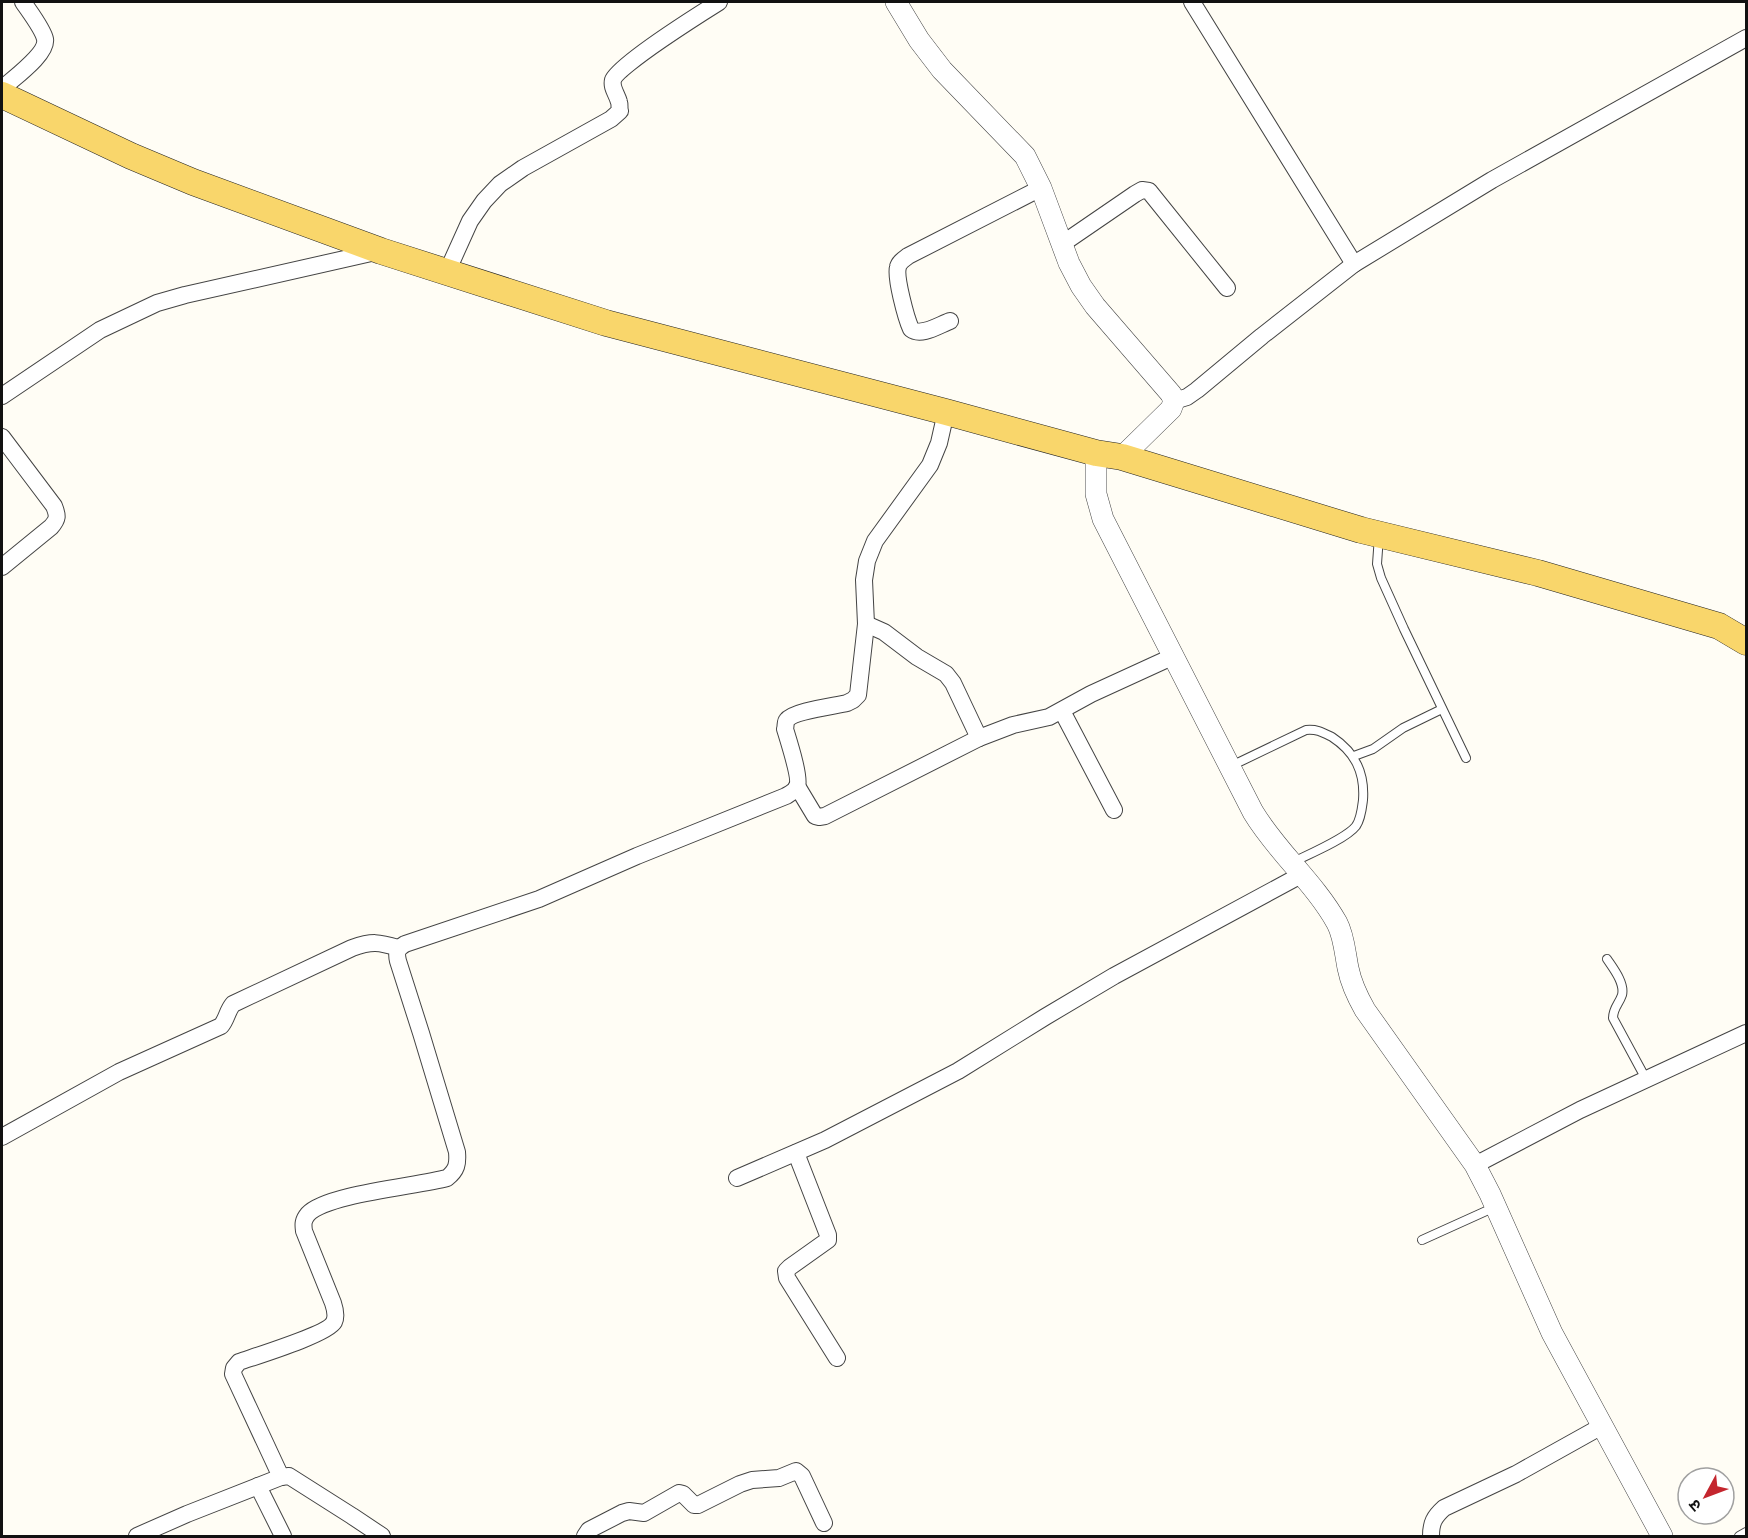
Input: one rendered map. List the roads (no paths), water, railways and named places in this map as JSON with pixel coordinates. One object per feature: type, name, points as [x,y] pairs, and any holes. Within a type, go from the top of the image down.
[{"type":"main road","points":[[2,95],[131,156],[193,182],[381,251],[606,322],[1096,453],[1122,457],[1379,534],[1538,573],[1719,626],[1746,642]]},
{"type":"street","points":[[2,89],[45,47],[45,38],[23,2]]},
{"type":"street","points":[[447,272],[470,221],[500,184],[523,168],[611,119],[620,111],[612,81],[617,73],[719,2]]},
{"type":"street","points":[[896,2],[919,40],[942,70],[1025,156],[1041,188],[1069,263],[1081,286],[1095,306],[1171,394],[1174,401],[1171,409],[1122,457]]},
{"type":"street","points":[[1192,2],[1354,264]]},
{"type":"street","points":[[1174,401],[1187,397],[1197,390],[1354,264],[1492,180],[1746,39]]},
{"type":"street","points":[[950,321],[922,332],[915,332],[911,329],[897,278],[900,263],[908,256],[1041,188]]},
{"type":"street","points":[[1062,244],[1135,194],[1142,190],[1149,191],[1227,288]]},
{"type":"street","points":[[2,396],[99,330],[158,303],[216,287],[381,251]]},
{"type":"street","points":[[946,412],[939,444],[930,465],[875,540],[867,561],[864,580],[866,624],[858,695],[847,703],[797,714],[786,721],[785,729],[798,786],[815,816],[825,816],[979,738],[1013,725],[1049,717],[1091,694],[1174,656]]},
{"type":"street","points":[[2,437],[54,506],[58,515],[51,527],[2,567]]},
{"type":"street","points":[[1096,453],[1096,494],[1103,519],[1264,831],[1326,905],[1338,925],[1354,991],[1474,1165],[1552,1333],[1662,1536]]},
{"type":"street","points":[[866,624],[884,632],[917,657],[946,674],[953,683],[979,738]]},
{"type":"street","points":[[1062,711],[1114,810]]},
{"type":"street","points":[[281,1477],[233,1374],[239,1362],[300,1340],[334,1324],[336,1315],[333,1303],[304,1231],[303,1223],[306,1215],[328,1203],[361,1194],[447,1178],[458,1164],[457,1152],[444,1108],[398,962],[396,954],[398,948],[539,899],[637,856],[786,796],[798,786]]},
{"type":"street","points":[[737,1178],[825,1140],[958,1071],[1296,869]]},
{"type":"street","points":[[2,1137],[119,1072],[221,1026],[225,1022],[228,1009],[233,1004],[352,948],[368,943],[381,943],[398,948]]},
{"type":"street","points":[[1474,1165],[1580,1110],[1746,1033]]},
{"type":"street","points":[[796,1153],[828,1240],[790,1267],[786,1271],[787,1278],[837,1358]]},
{"type":"street","points":[[1431,1536],[1431,1524],[1435,1516],[1444,1508],[1516,1474],[1602,1426]]},
{"type":"street","points":[[585,1536],[589,1530],[622,1513],[628,1511],[644,1513],[679,1493],[694,1505],[698,1505],[740,1484],[752,1480],[773,1480],[796,1471],[802,1476],[824,1523]]},
{"type":"street","points":[[137,1536],[187,1514],[281,1477],[289,1476],[382,1536]]},
{"type":"street","points":[[258,1486],[283,1536]]},
{"type":"lane","points":[[1379,534],[1377,564],[1381,578],[1466,758]]},
{"type":"lane","points":[[1354,756],[1373,749],[1412,723],[1442,709]]},
{"type":"lane","points":[[1231,766],[1306,730],[1318,729],[1340,743],[1354,756],[1362,773],[1364,790],[1362,811],[1356,826],[1296,869]]},
{"type":"lane","points":[[1607,959],[1622,989],[1622,996],[1613,1011],[1613,1018],[1646,1079]]},
{"type":"lane","points":[[1422,1240],[1495,1207]]},
{"type":"lane","points":[[1739,1536],[1746,1532]]}]
